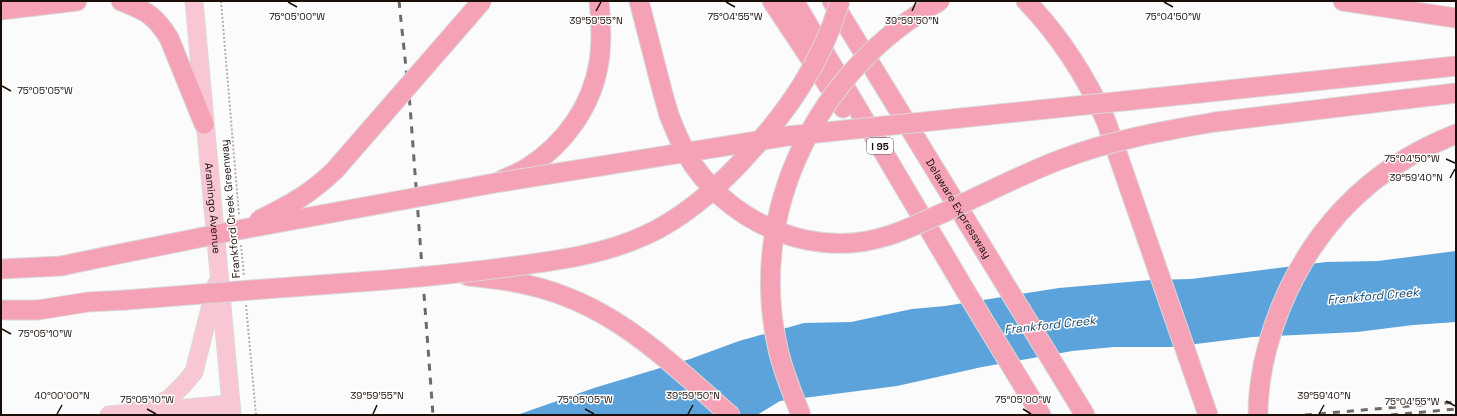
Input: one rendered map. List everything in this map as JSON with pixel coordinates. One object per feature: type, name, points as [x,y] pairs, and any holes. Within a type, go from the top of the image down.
[{"type":"highway","points":[[1,10],[77,1]]},
{"type":"highway","points":[[121,1],[146,11],[162,26],[169,38],[204,124]]},
{"type":"highway","points":[[239,229],[299,199],[318,186],[335,170],[482,1]]},
{"type":"highway","points":[[495,184],[527,168],[568,132],[579,117],[595,81],[599,62],[601,44],[599,1]]},
{"type":"highway","points":[[639,1],[662,94],[669,115],[685,152],[694,166],[719,194],[749,218],[767,227],[798,238],[826,243],[846,244],[867,242],[910,228],[1032,172],[1090,149],[1119,140],[1214,122],[1456,93]]},
{"type":"highway","points":[[772,1],[965,290]]},
{"type":"highway","name":"I 95","points":[[794,1],[965,290],[1041,415]]},
{"type":"highway","name":"Delaware Expressway","points":[[832,1],[1085,415]]},
{"type":"highway","points":[[1,299],[88,302],[126,300],[453,275],[555,261],[585,255],[616,246],[646,234],[674,219],[702,199],[730,173],[780,118],[800,89],[816,62],[829,34],[840,1]]},
{"type":"highway","points":[[801,415],[783,370],[777,348],[771,297],[772,249],[782,199],[790,174],[812,127],[832,96],[856,66],[873,48],[895,30],[917,14],[940,1]]},
{"type":"highway","points":[[1026,1],[1048,24],[1063,44],[1094,94],[1106,121],[1208,415]]},
{"type":"highway","points":[[1343,1],[1450,17]]},
{"type":"highway","points":[[1381,1],[1450,17]]},
{"type":"highway","points":[[1,269],[61,266],[239,229],[495,184],[788,136],[1456,66]]},
{"type":"highway","points":[[1258,415],[1261,378],[1266,352],[1274,324],[1297,272],[1311,247],[1342,210],[1366,186],[1412,154],[1456,134]]},
{"type":"highway","points":[[453,275],[503,280],[529,285],[582,303],[608,316],[632,331],[660,353],[730,415]]},
{"type":"highway","points":[[1,310],[38,310],[88,302]]},
{"type":"main road","name":"Aramingo Avenue","points":[[194,1],[204,124],[220,271],[232,410]]},
{"type":"main road","points":[[117,414],[154,406],[169,398],[194,372],[220,271]]},
{"type":"main road","points":[[117,414],[232,410]]},
{"type":"path","name":"Frankford Creek Greenway","points":[[221,1],[244,280]]},
{"type":"path","points":[[246,304],[256,415]]},
{"type":"water","name":"Frankford Creek","points":[[1456,251],[1456,322],[1413,325],[1357,332],[1253,337],[1171,347],[1114,347],[1072,351],[982,367],[897,386],[780,401],[757,415],[517,415],[594,388],[690,359],[739,341],[804,323],[851,322],[912,309],[945,306],[1059,288],[1151,280],[1191,279],[1326,262],[1378,261]]},
{"type":"railway","points":[[399,1],[410,106],[433,415]]},
{"type":"railway","points":[[1305,415],[1456,402]]},
{"type":"railway","points":[[1391,415],[1456,409]]}]
